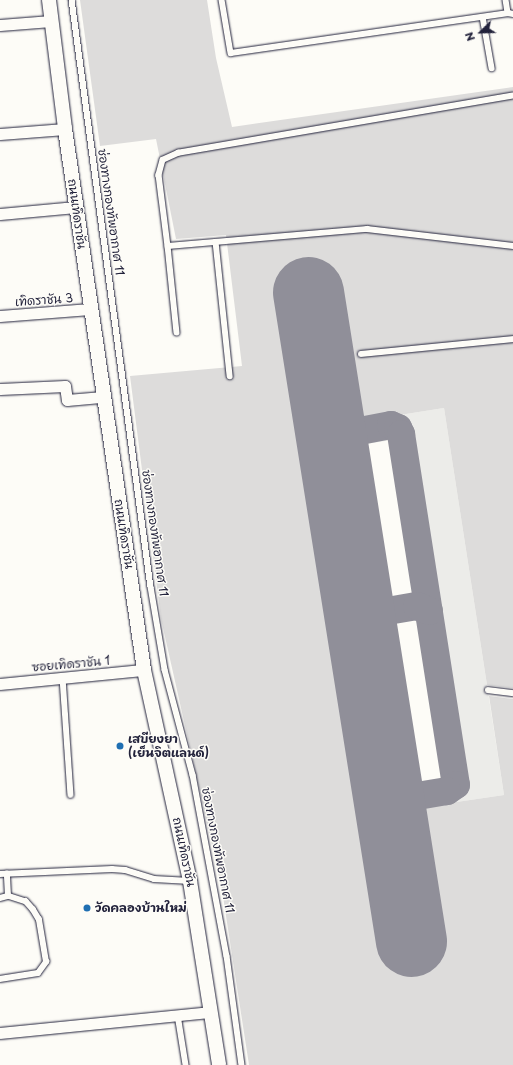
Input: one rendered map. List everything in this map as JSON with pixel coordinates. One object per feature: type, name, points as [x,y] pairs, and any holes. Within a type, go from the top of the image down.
[{"type":"street","name":"ถนนเทิดราชัน","points":[[49,0],[64,129],[144,670],[190,881],[219,1065]]},
{"type":"street","points":[[0,25],[51,21]]},
{"type":"street","points":[[0,134],[64,129]]},
{"type":"street","points":[[0,214],[76,207]]},
{"type":"street","name":"เทิดราชัน 3","points":[[0,316],[90,309]]},
{"type":"street","points":[[0,389],[65,386],[67,400],[103,396]]},
{"type":"street","name":"ซอยเทิดราชัน 1","points":[[0,684],[144,670]]},
{"type":"street","points":[[0,1033],[178,1014],[211,1012]]},
{"type":"lane","name":"ช่องทางกองทัพอากาศ 11","points":[[72,0],[151,587],[165,670],[193,775],[227,956],[242,1065]]},
{"type":"lane","points":[[222,0],[231,54],[511,14],[506,0]]},
{"type":"lane","points":[[483,17],[492,68]]},
{"type":"lane","points":[[177,333],[159,170],[163,160],[172,156],[513,96]]},
{"type":"lane","points":[[168,246],[367,229],[513,246]]},
{"type":"lane","points":[[216,242],[230,376]]},
{"type":"lane","points":[[361,354],[513,339]]},
{"type":"lane","points":[[63,678],[71,795]]},
{"type":"lane","points":[[488,690],[513,693]]},
{"type":"lane","points":[[0,874],[112,869],[125,870],[154,879],[190,881]]},
{"type":"lane","points":[[7,874],[8,896]]},
{"type":"lane","points":[[0,898],[8,896],[26,902],[34,910],[39,920],[46,962],[38,973],[0,979]]},
{"type":"lane","points":[[178,1014],[186,1065]]},
{"type":"shaded area","points":[[80,0],[207,0],[216,58],[232,127],[513,87],[513,688],[487,685],[444,408],[349,423],[326,284],[288,289],[393,951],[431,946],[409,809],[504,795],[489,696],[513,699],[513,1065],[249,1065],[222,890],[161,619],[130,376],[242,366],[226,235],[176,239],[156,139],[100,146]]},
{"type":"shaded area","points":[[444,408],[504,795],[409,809],[407,789],[448,782],[422,616],[380,622],[377,601],[416,595],[392,440],[352,446],[349,423]]},
{"type":"taxiway","points":[[330,425],[344,434],[391,425],[398,428],[401,434],[456,785],[447,791],[405,798],[398,801],[391,809]]},
{"type":"taxiway","points":[[359,608],[370,614],[417,606],[429,611]]},
{"type":"runway","points":[[308,292],[411,941]]},
{"type":"place","name":"เสบียงยา (เย็นจิตแลนด์)","points":[[120,746]]},
{"type":"place","name":"วัดคลองบ้านใหม่","points":[[87,908]]}]
